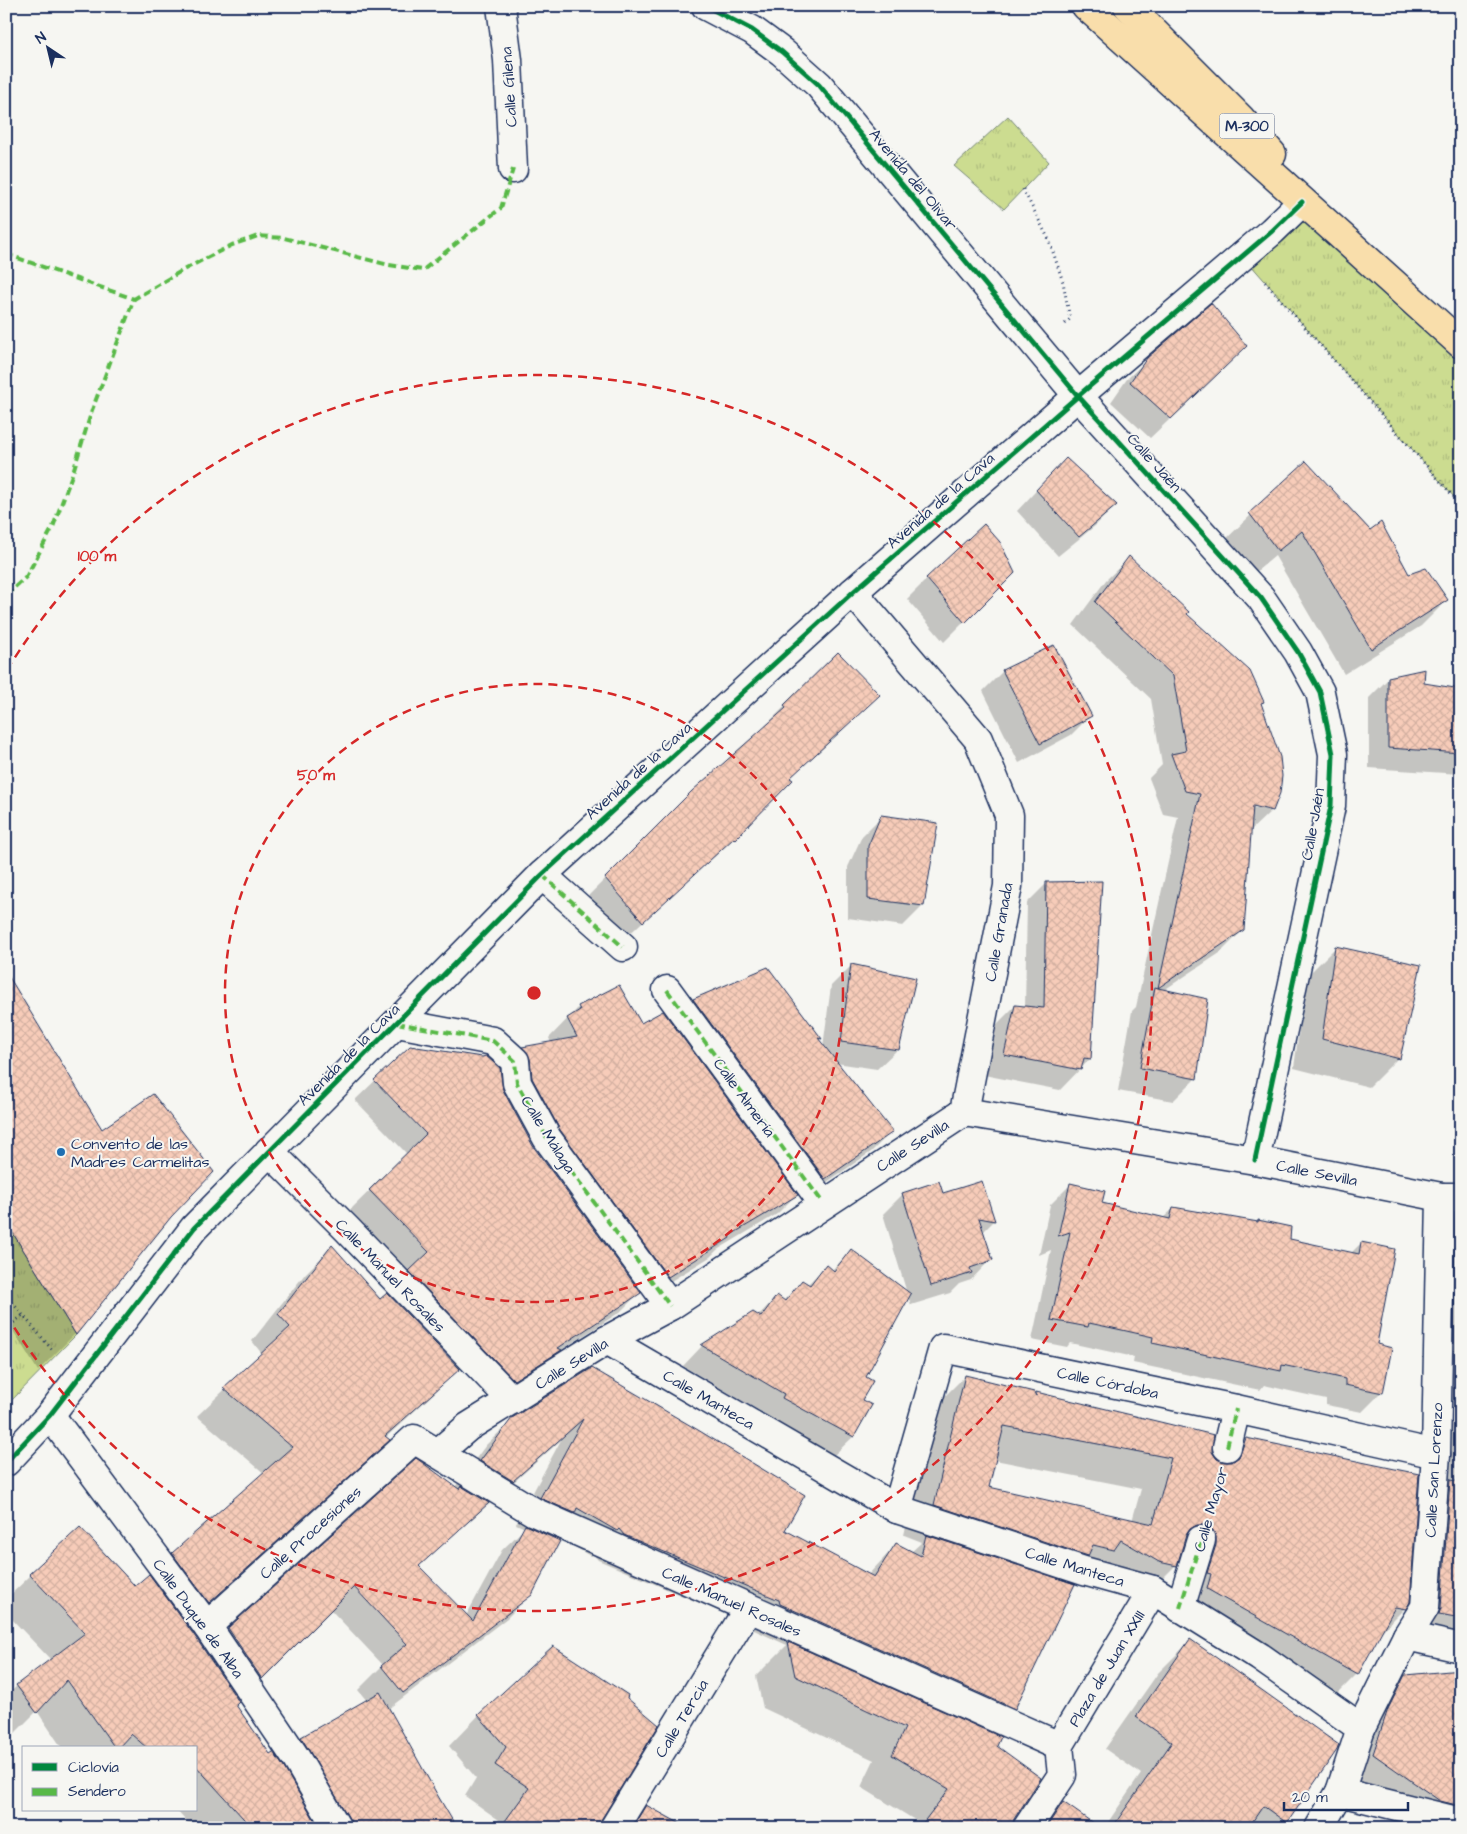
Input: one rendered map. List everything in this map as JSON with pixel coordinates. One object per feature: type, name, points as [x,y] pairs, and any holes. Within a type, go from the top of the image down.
[{"type":"main road","name":"M-300","points":[[1086,6],[1461,344]]},
{"type":"main road","name":"M-300","points":[[1128,6],[1241,119],[1360,252]]},
{"type":"street","name":"Calle Gilena","points":[[500,6],[508,60],[513,169]]},
{"type":"street","name":"Avenida del Olivar","points":[[706,6],[752,30],[782,52],[818,85],[1078,396]]},
{"type":"street","name":"Avenida de la Cava","points":[[6,1462],[50,1415],[194,1228],[542,875],[853,592],[1078,396],[1243,256],[1302,202]]},
{"type":"street","name":"Calle Jaén","points":[[1078,396],[1261,598],[1298,652],[1320,692],[1333,754],[1331,806],[1255,1160]]},
{"type":"street","name":"Calle Granada","points":[[853,592],[978,739],[1009,815],[1008,886],[964,1112]]},
{"type":"street","points":[[542,875],[623,947]]},
{"type":"street","name":"Calle Almería","points":[[668,990],[823,1203]]},
{"type":"street","name":"Calle Málaga","points":[[397,1023],[493,1041],[515,1061],[517,1083],[547,1138],[670,1306]]},
{"type":"street","name":"Calle Sevilla","points":[[438,1453],[468,1426],[607,1340],[670,1306],[823,1203],[964,1112],[1255,1160],[1451,1197]]},
{"type":"street","name":"Calle Manuel Rosales","points":[[269,1151],[512,1400]]},
{"type":"street","name":"Calle San Lorenzo","points":[[1361,1728],[1407,1636],[1425,1607],[1451,1197]]},
{"type":"street","name":"Calle Manteca","points":[[607,1340],[896,1509],[1084,1570],[1153,1590],[1260,1657],[1361,1728]]},
{"type":"street","name":"Calle Córdoba","points":[[896,1509],[943,1348],[1236,1409],[1436,1454]]},
{"type":"street","name":"Calle Mayor","points":[[1227,1447],[1236,1409]]},
{"type":"street","name":"Calle Duque de Alba","points":[[50,1415],[207,1626],[296,1758],[337,1828]]},
{"type":"street","name":"Calle Manuel Rosales","points":[[414,1439],[534,1512],[1059,1746]]},
{"type":"street","name":"Calle Procesiones","points":[[207,1626],[414,1439]]},
{"type":"street","name":"Calle Mayor","points":[[1180,1608],[1201,1540]]},
{"type":"street","name":"Plaza de Juan XXIII","points":[[1059,1746],[1153,1590]]},
{"type":"street","name":"Calle Tercia","points":[[614,1828],[748,1608]]},
{"type":"street","points":[[1407,1636],[1461,1648]]},
{"type":"street","points":[[1319,1828],[1340,1792],[1361,1728]]},
{"type":"street","points":[[1027,1828],[1062,1775],[1059,1746]]},
{"type":"street","points":[[1340,1792],[1461,1822]]},
{"type":"path","points":[[1023,189],[1049,240],[1063,282],[1070,318],[1040,350]]},
{"type":"path","points":[[1243,256],[1461,505]]},
{"type":"path","points":[[6,1295],[78,1380]]},
{"type":"path","points":[[6,1329],[23,1315]]},
{"type":"green space","points":[[1008,116],[1049,162],[1004,209],[954,166]]},
{"type":"green space","points":[[1302,202],[1461,344],[1461,505],[1243,256]]},
{"type":"green space","points":[[6,1222],[76,1335],[6,1406]]},
{"type":"building","points":[[1211,303],[1247,346],[1171,419],[1130,382],[1147,358]]},
{"type":"building","points":[[1066,458],[1117,505],[1079,537],[1036,490]]},
{"type":"building","points":[[1306,461],[1370,530],[1381,522],[1409,574],[1426,568],[1448,600],[1371,649],[1302,531],[1278,551],[1249,513]]},
{"type":"building","points":[[984,524],[1000,542],[1015,573],[965,623],[926,578]]},
{"type":"building","points":[[1129,556],[1189,612],[1187,614],[1250,671],[1264,702],[1261,703],[1280,757],[1282,776],[1280,793],[1273,811],[1253,806],[1244,930],[1158,988],[1200,794],[1185,791],[1171,754],[1186,751],[1173,676],[1095,602]]},
{"type":"building","points":[[1054,645],[1092,716],[1040,744],[1002,670]]},
{"type":"building","points":[[838,652],[880,695],[790,778],[793,780],[735,839],[643,922],[605,878],[692,791],[786,708],[784,705]]},
{"type":"building","points":[[1425,669],[1424,683],[1461,689],[1461,753],[1388,748],[1388,677]]},
{"type":"building","points":[[881,815],[938,823],[924,906],[868,899],[868,846]]},
{"type":"building","points":[[1102,881],[1091,1059],[1084,1058],[1081,1070],[1004,1055],[1015,1005],[1044,1008],[1046,882]]},
{"type":"building","points":[[1335,946],[1421,965],[1400,1059],[1322,1039]]},
{"type":"building","points":[[851,964],[916,978],[899,1050],[841,1042]]},
{"type":"building","points":[[768,967],[822,1039],[818,1038],[893,1132],[825,1179],[693,999]]},
{"type":"building","name":"Convento de las Madres Carmelitas","points":[[6,972],[102,1129],[153,1094],[214,1172],[171,1217],[76,1335],[6,1222]]},
{"type":"building","points":[[619,985],[641,1023],[663,1011],[798,1195],[729,1236],[730,1238],[668,1277],[560,1130],[532,1078],[530,1059],[522,1047],[577,1037],[567,1018],[580,1010],[578,1006]]},
{"type":"building","points":[[1155,987],[1208,999],[1197,1079],[1140,1068]]},
{"type":"building","points":[[410,1046],[482,1057],[486,1056],[500,1068],[503,1090],[533,1146],[641,1293],[558,1348],[562,1350],[514,1380],[409,1271],[429,1252],[369,1190],[426,1134],[374,1080]]},
{"type":"building","points":[[939,1181],[943,1193],[982,1181],[995,1221],[979,1218],[993,1260],[970,1268],[972,1273],[931,1286],[902,1193]]},
{"type":"building","points":[[1070,1183],[1105,1191],[1102,1203],[1170,1219],[1173,1207],[1291,1227],[1290,1239],[1359,1254],[1361,1242],[1395,1249],[1377,1344],[1392,1348],[1383,1393],[1345,1385],[1345,1379],[1315,1372],[1282,1365],[1281,1371],[1152,1343],[1153,1337],[1122,1330],[1089,1323],[1088,1327],[1051,1320],[1070,1232],[1058,1236]]},
{"type":"building","points":[[332,1245],[380,1299],[387,1293],[460,1369],[385,1436],[390,1440],[209,1603],[172,1553],[292,1447],[223,1388],[290,1327],[278,1314]]},
{"type":"building","points":[[851,1249],[911,1294],[866,1377],[873,1381],[862,1400],[872,1405],[854,1437],[782,1398],[784,1394],[701,1345],[753,1312],[761,1317],[777,1295],[785,1301],[802,1280],[810,1285],[826,1264],[834,1271]]},
{"type":"building","points":[[592,1368],[805,1495],[785,1530],[874,1577],[896,1543],[921,1556],[926,1535],[1075,1584],[1015,1709],[780,1604],[779,1600],[624,1535],[619,1529],[617,1531],[577,1508],[575,1513],[540,1498],[583,1419],[513,1481],[480,1461],[512,1418]]},
{"type":"building","points":[[965,1375],[1034,1392],[1036,1396],[1036,1392],[1214,1435],[1212,1452],[1217,1459],[1224,1462],[1232,1462],[1239,1457],[1246,1438],[1419,1474],[1410,1602],[1406,1609],[1395,1607],[1358,1675],[1207,1589],[1211,1574],[1207,1573],[1216,1545],[1216,1537],[1213,1530],[1206,1525],[1197,1525],[1190,1529],[1186,1535],[1177,1566],[1159,1562],[1121,1540],[1114,1550],[1093,1545],[1088,1556],[934,1505]],"holes":[[[1004,1426],[1171,1458],[1153,1524],[989,1487]]]},
{"type":"building","points":[[416,1458],[459,1489],[461,1486],[489,1503],[419,1566],[473,1621],[525,1525],[560,1541],[532,1595],[403,1693],[381,1666],[407,1644],[354,1587],[262,1679],[228,1628]]},
{"type":"building","points":[[1450,1480],[1461,1482],[1461,1618],[1439,1614],[1441,1608]]},
{"type":"building","points":[[80,1527],[135,1586],[149,1574],[194,1635],[239,1702],[236,1705],[270,1754],[273,1752],[283,1766],[319,1828],[252,1828],[198,1768],[198,1746],[145,1746],[131,1734],[120,1746],[114,1746],[67,1680],[37,1713],[16,1685],[85,1633],[29,1574]]},
{"type":"building","points":[[1190,1639],[1339,1745],[1287,1823],[1263,1806],[1248,1828],[1112,1828],[1172,1742],[1136,1717]]},
{"type":"building","points":[[788,1642],[1001,1737],[997,1746],[1041,1778],[1014,1819],[1011,1828],[919,1828],[949,1789],[892,1755],[905,1728],[795,1676]]},
{"type":"building","points":[[553,1646],[628,1695],[627,1698],[659,1725],[598,1828],[500,1828],[529,1788],[495,1765],[506,1747],[478,1715]]},
{"type":"building","points":[[1461,1670],[1461,1806],[1440,1801],[1373,1754],[1388,1709],[1405,1675]]},
{"type":"building","points":[[380,1692],[457,1828],[353,1828],[301,1737]]},
{"type":"building","points":[[1063,1802],[1100,1828],[1046,1828]]},
{"type":"building","points":[[646,1805],[688,1828],[632,1828]]},
{"type":"marked path","points":[[6,595],[26,577],[53,527],[73,472],[92,410],[134,299],[183,270],[232,245],[258,236],[284,238],[389,265],[423,270],[501,208],[513,169]]},
{"type":"marked path","points":[[6,254],[134,299]]},
{"type":"marked path","points":[[542,875],[623,947]]},
{"type":"marked path","points":[[667,990],[823,1203]]},
{"type":"marked path","points":[[397,1023],[493,1041],[515,1061],[517,1083],[547,1138],[670,1306]]},
{"type":"marked path","points":[[1227,1447],[1236,1409]]},
{"type":"marked path","points":[[1180,1608],[1201,1540]]},
{"type":"cycle path","points":[[706,6],[752,30],[782,52],[819,85],[1078,396],[1261,598],[1298,652],[1320,692],[1333,754],[1331,806],[1255,1160]]},
{"type":"cycle path","points":[[6,1462],[50,1415],[194,1228],[542,875],[853,592],[1078,396],[1272,231],[1302,202]]},
{"type":"place","name":"Convento de las Madres Carmelitas","points":[[61,1152]]}]
